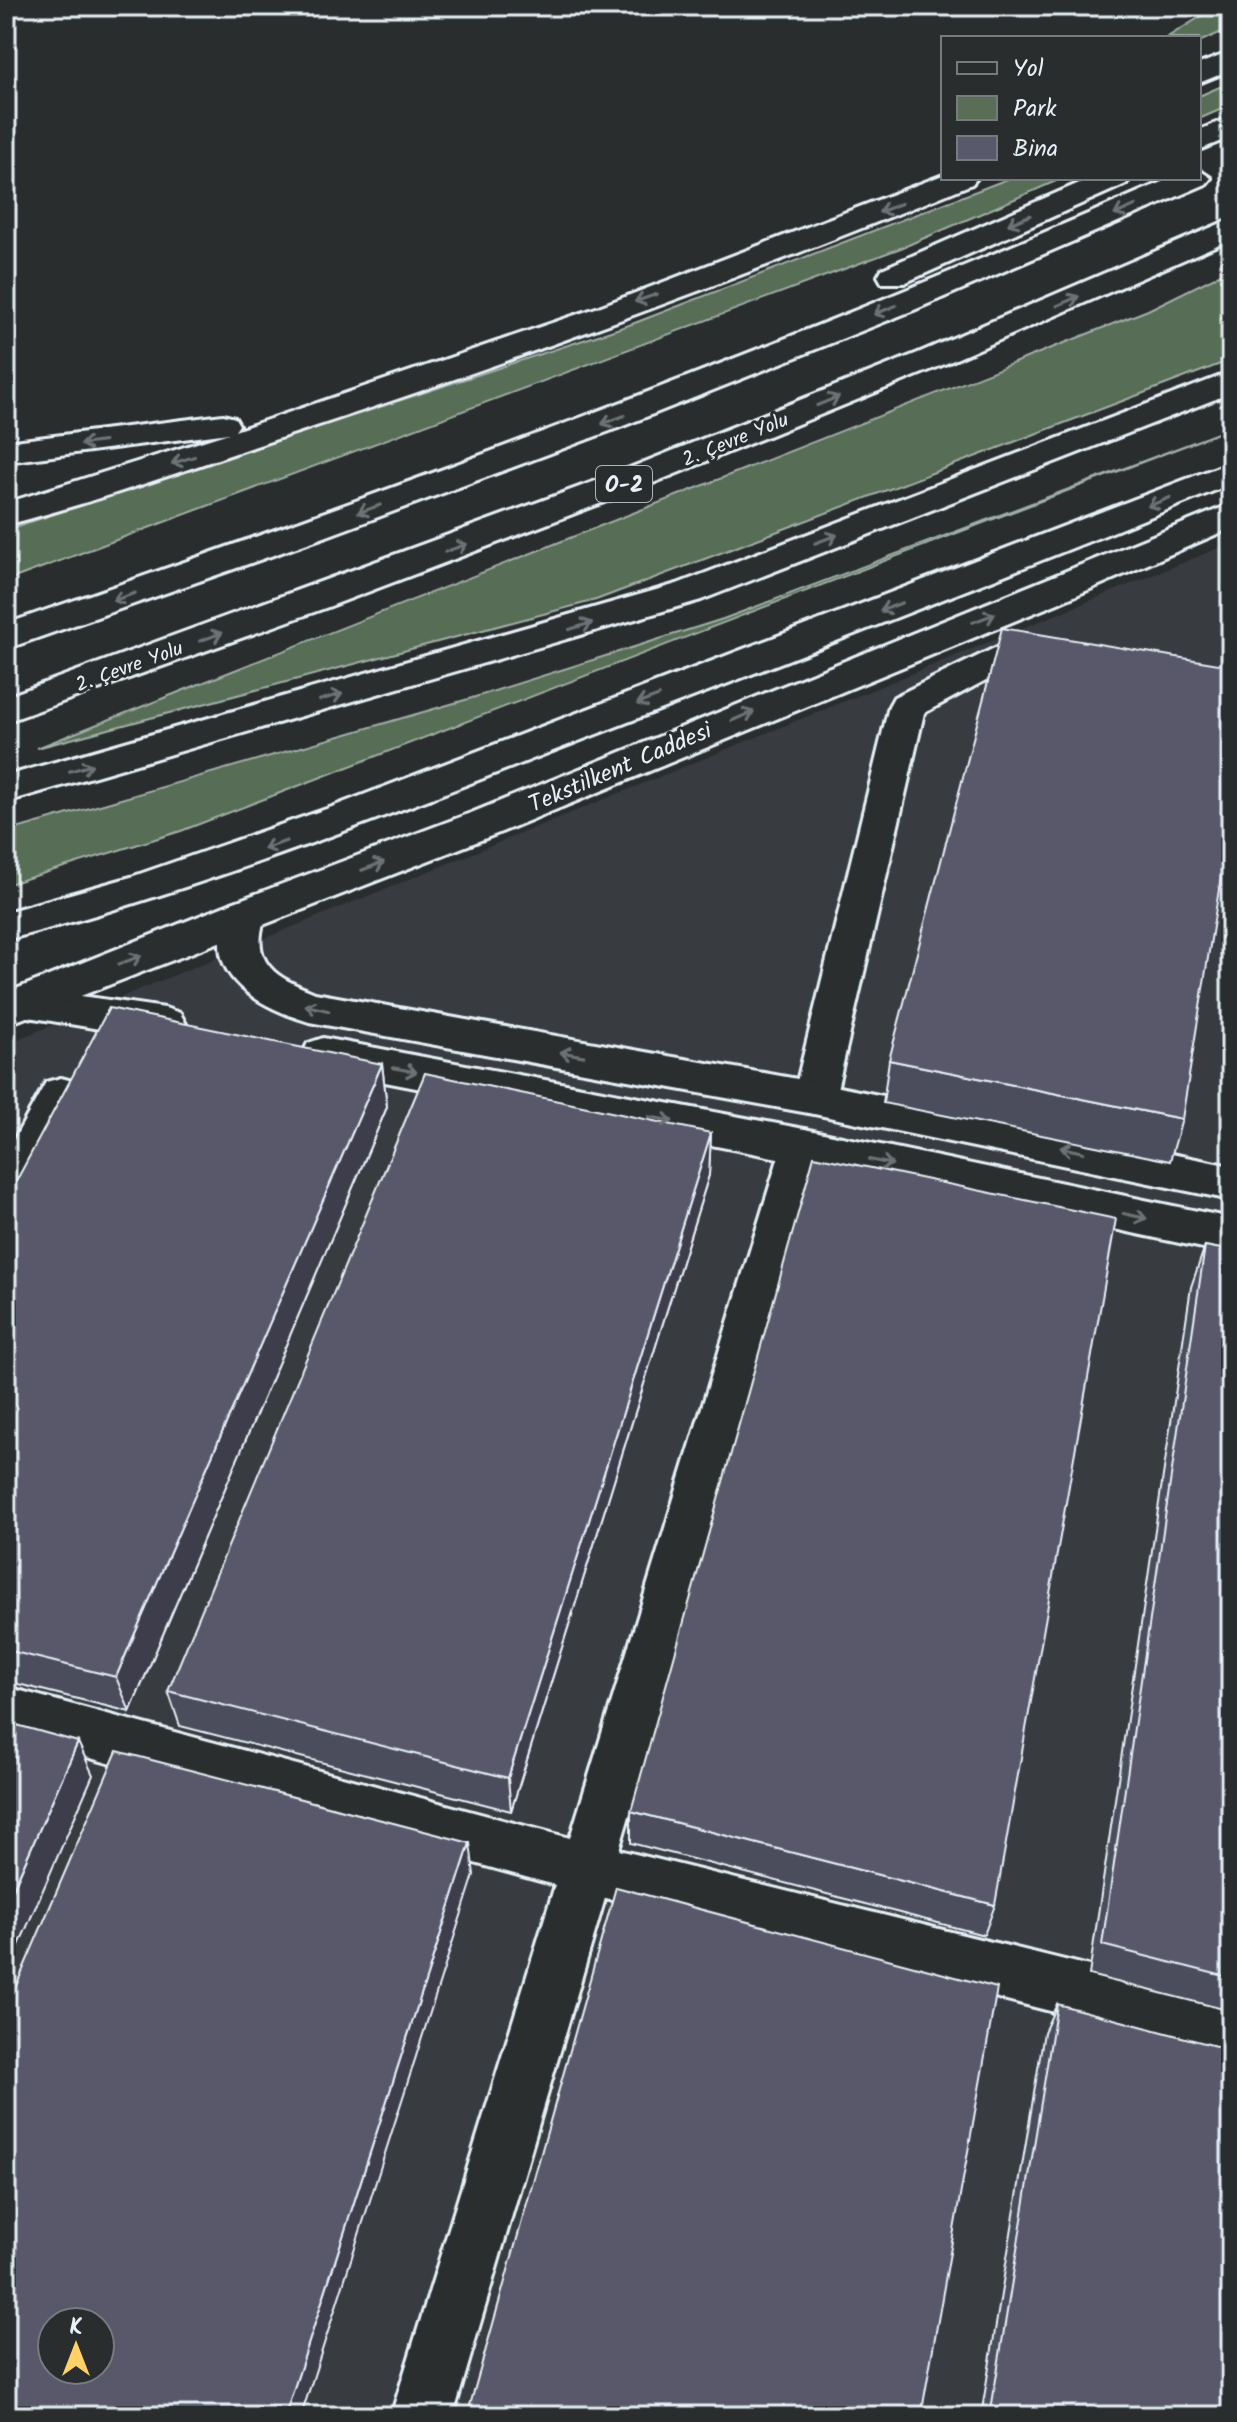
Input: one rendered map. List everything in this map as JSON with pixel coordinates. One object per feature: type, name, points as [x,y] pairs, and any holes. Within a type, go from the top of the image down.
[{"type":"main road","points":[[1201,74],[1231,60]]},
{"type":"main road","points":[[1201,140],[1231,126]]},
{"type":"main road","points":[[6,514],[212,451],[442,371],[811,240],[957,180]]},
{"type":"main road","points":[[686,392],[818,311],[1112,180]]},
{"type":"main road","points":[[6,637],[446,482],[686,392],[1078,231],[1192,180]]},
{"type":"main road","name":"2. Çevre Yolu","points":[[6,710],[571,506],[1015,325],[1231,228]]},
{"type":"main road","points":[[6,452],[212,428],[442,371]]},
{"type":"main road","points":[[6,789],[567,630],[689,592],[1231,382]]},
{"type":"main road","name":"Tekstilkent Caddesi","points":[[6,926],[275,845],[1008,563],[1231,472]]},
{"type":"main road","name":"Tekstilkent Caddesi","points":[[12,1004],[485,823],[924,641],[1046,595],[1231,515]]},
{"type":"main road","points":[[422,2416],[809,1122],[907,706],[1020,657],[924,641]]},
{"type":"main road","points":[[246,913],[238,940],[240,961],[261,987],[309,1007],[809,1122],[1231,1236]]},
{"type":"main road","points":[[47,916],[73,931],[82,941],[83,960],[75,981]]},
{"type":"main road","points":[[12,1004],[195,1030]]},
{"type":"main road","points":[[289,1048],[1231,1183]]},
{"type":"main road","points":[[6,1194],[61,1094]]},
{"type":"main road","points":[[6,1711],[587,1868],[1231,2029]]},
{"type":"shaded area","points":[[1231,543],[1231,2416],[6,2416],[6,1044]]},
{"type":"green space","points":[[1218,6],[1231,6],[1231,28],[1201,41],[1201,36],[1169,36]]},
{"type":"green space","points":[[1231,82],[1231,105],[1201,118],[1201,95]]},
{"type":"green space","points":[[1005,180],[1058,180],[906,246],[6,581],[6,530],[632,324]]},
{"type":"green space","points":[[1231,269],[1231,360],[596,600],[37,748],[1148,310]]},
{"type":"green space","points":[[1231,428],[181,831],[6,885],[6,832],[472,698],[723,619]]},
{"type":"building","points":[[1002,628],[1231,666],[1231,815],[1182,1119],[889,1060]]},
{"type":"building","points":[[109,1008],[382,1064],[116,1677],[6,1650],[6,1200]]},
{"type":"building","points":[[425,1073],[711,1133],[508,1778],[168,1691]]},
{"type":"building","points":[[814,1156],[1116,1219],[995,1905],[631,1811]]},
{"type":"building","points":[[1205,1246],[1231,1251],[1231,1978],[1102,1945]]},
{"type":"building","points":[[6,1722],[78,1742],[6,1905]]},
{"type":"building","points":[[117,1751],[470,1843],[285,2416],[6,2416],[6,2009]]},
{"type":"building","points":[[616,1887],[997,1988],[921,2416],[467,2416]]},
{"type":"building","points":[[1057,2004],[1231,2050],[1231,2416],[990,2416]]}]
